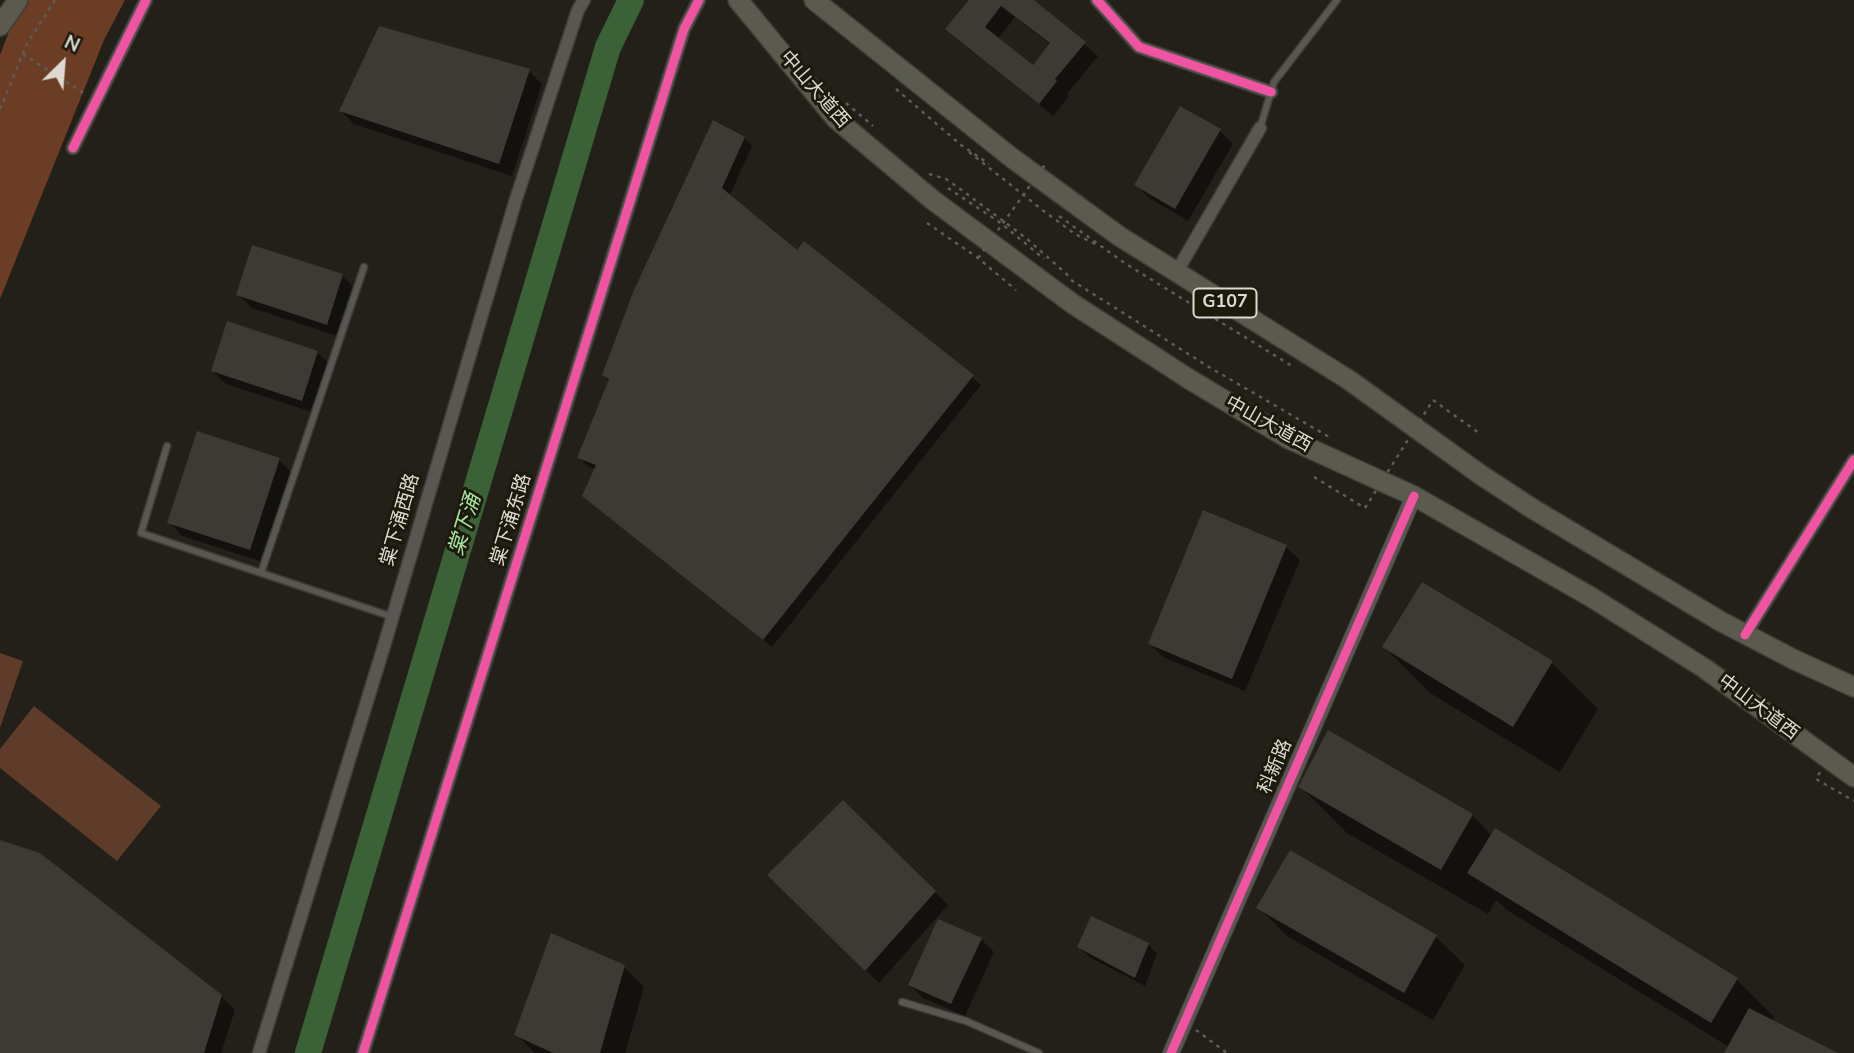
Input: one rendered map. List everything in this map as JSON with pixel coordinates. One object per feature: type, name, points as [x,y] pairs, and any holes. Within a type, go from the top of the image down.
[{"type":"highway","points":[[0,26],[18,0]]},
{"type":"highway","name":"中山大道西","points":[[738,0],[836,120],[934,201],[1026,271],[1126,339],[1290,439],[1414,496],[1668,644],[1854,777]]},
{"type":"highway","name":"G107","points":[[814,0],[1021,165],[1119,236],[1349,380],[1533,509],[1745,635],[1854,687]]},
{"type":"street","points":[[74,148],[146,0]]},
{"type":"street","name":"棠下涌西路","points":[[259,1053],[393,617],[516,199],[578,10],[584,0]]},
{"type":"street","name":"棠下涌东路","points":[[363,1053],[684,29],[699,0]]},
{"type":"street","points":[[1097,0],[1139,47],[1271,92]]},
{"type":"street","points":[[1176,273],[1260,128]]},
{"type":"street","points":[[1745,635],[1854,460]]},
{"type":"street","name":"科新路","points":[[1171,1053],[1414,496]]},
{"type":"lane","points":[[1260,128],[1274,82],[1336,0]]},
{"type":"lane","points":[[261,573],[364,267]]},
{"type":"lane","points":[[167,446],[141,533],[393,617]]},
{"type":"lane","points":[[902,1002],[966,1020],[1039,1053]]},
{"type":"path","points":[[0,109],[23,54],[55,0]]},
{"type":"path","points":[[23,54],[96,101]]},
{"type":"path","points":[[892,86],[961,145],[1075,234],[1300,371]]},
{"type":"path","points":[[961,145],[982,158]]},
{"type":"path","points":[[978,258],[1047,162]]},
{"type":"path","points":[[929,174],[946,179],[994,213],[1079,285]]},
{"type":"path","points":[[943,185],[1002,224],[1079,285],[1209,367],[1332,439]]},
{"type":"path","points":[[926,223],[978,258],[1016,290]]},
{"type":"path","points":[[1080,232],[1108,252]]},
{"type":"path","points":[[1314,477],[1365,508],[1433,400],[1479,433]]},
{"type":"path","points":[[1816,779],[1854,801]]},
{"type":"path","points":[[1184,1022],[1227,1053]]},
{"type":"shaded area","points":[[21,0],[125,0],[104,40],[0,299],[0,55]]},
{"type":"shaded area","points":[[0,653],[23,661],[0,728]]},
{"type":"shaded area","points":[[34,706],[161,806],[117,861],[0,768],[0,749]]},
{"type":"building","points":[[969,0],[1034,0],[1086,42],[1055,79],[1057,81],[1039,104],[945,29]],"holes":[[[1001,6],[1050,43],[1033,65],[985,27]]]},
{"type":"building","points":[[379,26],[530,69],[499,164],[339,111]]},
{"type":"building","points":[[1180,106],[1221,129],[1175,209],[1134,185]]},
{"type":"building","points":[[713,120],[745,137],[722,188],[797,250],[804,241],[974,375],[763,640],[582,496],[596,465],[577,458],[609,379],[602,375],[634,290]]},
{"type":"building","points":[[252,245],[343,274],[327,325],[236,295]]},
{"type":"building","points":[[227,321],[318,351],[302,401],[211,371]]},
{"type":"building","points":[[197,431],[280,458],[250,550],[167,523]]},
{"type":"building","points":[[1203,510],[1287,545],[1232,679],[1148,644]]},
{"type":"building","points":[[1422,582],[1553,661],[1513,727],[1382,647]]},
{"type":"building","points":[[1328,730],[1473,814],[1441,870],[1298,787]]},
{"type":"building","points":[[843,800],[936,891],[865,971],[767,875]]},
{"type":"building","points":[[1495,828],[1738,978],[1711,1023],[1467,873]]},
{"type":"building","points":[[0,840],[40,853],[222,995],[204,1053],[0,1053]]},
{"type":"building","points":[[1290,850],[1437,935],[1404,993],[1256,908]]},
{"type":"building","points":[[1091,916],[1149,943],[1135,978],[1077,947]]},
{"type":"building","points":[[938,919],[982,938],[951,1004],[908,985]]},
{"type":"building","points":[[551,933],[625,965],[600,1053],[553,1053],[514,1035]]},
{"type":"building","points":[[1749,1008],[1838,1053],[1724,1053]]},
{"type":"waterway","name":"棠下涌","points":[[308,1053],[608,47],[631,0]]},
{"type":"cycle path","points":[[73,148],[146,0]]},
{"type":"cycle path","points":[[363,1053],[684,29],[699,0]]},
{"type":"cycle path","points":[[1097,0],[1139,47],[1271,92]]},
{"type":"cycle path","points":[[1745,635],[1854,460]]},
{"type":"cycle path","points":[[1171,1053],[1414,496]]}]
